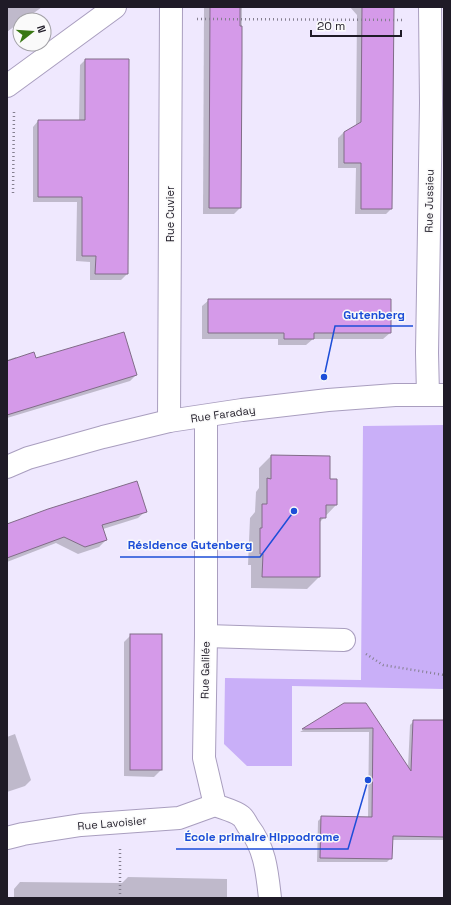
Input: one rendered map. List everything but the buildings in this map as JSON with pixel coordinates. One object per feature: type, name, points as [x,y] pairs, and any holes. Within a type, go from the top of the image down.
[{"type":"street","points":[[7,86],[115,7]]},
{"type":"street","name":"Rue Cuvier","points":[[169,421],[171,12]]},
{"type":"street","name":"Rue Jussieu","points":[[430,14],[437,103],[427,353],[436,395]]},
{"type":"street","name":"Rue Faraday","points":[[7,467],[28,458],[103,437],[169,421],[242,410],[328,400],[395,395],[436,395]]},
{"type":"street","name":"Rue Galilée","points":[[206,416],[206,636],[204,758],[215,805]]},
{"type":"street","points":[[206,636],[344,640]]},
{"type":"street","points":[[215,805],[241,816],[258,842],[265,858],[270,898]]},
{"type":"street","name":"Rue Lavoisier","points":[[7,838],[81,825],[179,818],[215,805]]},
{"type":"path","points":[[171,12],[197,19],[430,14]]},
{"type":"path","points":[[7,86],[15,102],[13,193]]},
{"type":"path","points":[[344,640],[383,665],[444,675]]},
{"type":"path","points":[[120,822],[120,898]]},
{"type":"shaded area","points":[[444,425],[444,689],[292,686],[292,766],[247,766],[224,744],[225,678],[361,680],[363,426]]},
{"type":"place","name":"Gutenberg","points":[[324,377]]},
{"type":"place","name":"Résidence Gutenberg","points":[[294,511]]},
{"type":"place","name":"École primaire Hippodrome","points":[[368,780]]}]
